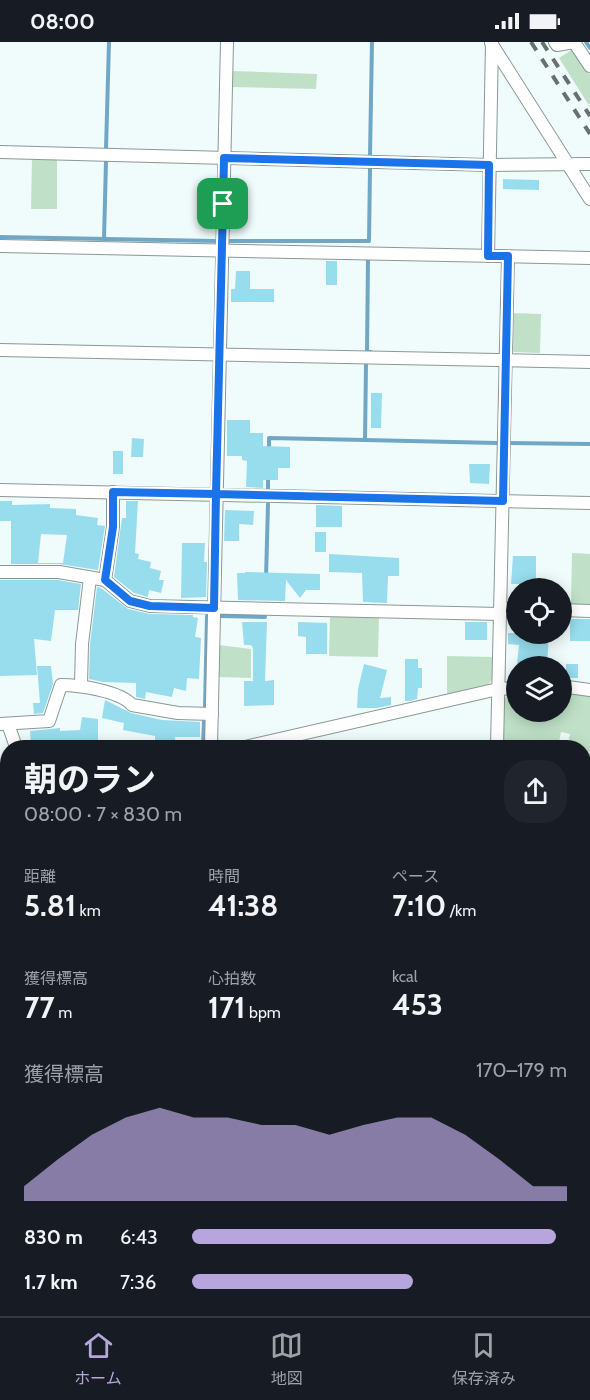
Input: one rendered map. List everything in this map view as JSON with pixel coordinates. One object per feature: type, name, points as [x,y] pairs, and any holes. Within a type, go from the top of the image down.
[{"type":"street","points":[[211,740],[227,42]]},
{"type":"street","points":[[555,42],[557,45],[574,42],[590,66]]},
{"type":"street","points":[[488,256],[491,43]]},
{"type":"street","points":[[491,43],[590,200]]},
{"type":"street","points":[[0,152],[489,165],[590,164]]},
{"type":"street","points":[[0,246],[590,258]]},
{"type":"street","points":[[497,740],[508,256]]},
{"type":"street","points":[[0,351],[590,362]]},
{"type":"street","points":[[0,490],[590,503]]},
{"type":"street","points":[[105,580],[112,538],[113,492]]},
{"type":"street","points":[[0,572],[58,572],[105,580],[130,601],[150,606],[506,610]]},
{"type":"street","points":[[81,685],[81,644],[90,578]]},
{"type":"street","points":[[572,610],[590,611]]},
{"type":"street","points":[[12,740],[4,724],[49,722],[61,685],[81,685],[127,699],[132,705],[178,713],[212,714]]},
{"type":"street","points":[[572,688],[590,690]]},
{"type":"street","points":[[276,740],[506,689]]},
{"type":"green space","points":[[573,49],[590,75],[590,107],[559,58]]},
{"type":"green space","points":[[232,71],[317,74],[316,89],[232,87]]},
{"type":"green space","points":[[32,158],[57,159],[57,209],[31,209]]},
{"type":"green space","points":[[511,313],[541,314],[540,353],[514,352],[510,348]]},
{"type":"green space","points":[[572,553],[590,554],[590,605],[572,605]]},
{"type":"green space","points":[[330,616],[379,617],[378,657],[329,656]]},
{"type":"green space","points":[[219,645],[251,649],[251,678],[219,677]]},
{"type":"green space","points":[[447,656],[492,657],[492,680],[486,687],[447,697]]},
{"type":"green space","points":[[572,693],[590,695],[590,740],[569,740],[570,734],[561,732],[559,740],[502,740],[502,702],[506,697],[506,722],[572,722]]},
{"type":"building","points":[[503,179],[539,180],[539,190],[503,189]]},
{"type":"building","points":[[326,261],[337,261],[337,285],[326,285]]},
{"type":"building","points":[[236,271],[250,271],[250,289],[274,289],[274,302],[231,302],[231,289],[235,289]]},
{"type":"building","points":[[371,393],[382,393],[381,428],[371,428]]},
{"type":"building","points":[[227,420],[250,420],[250,433],[263,433],[263,446],[290,447],[290,468],[278,468],[278,480],[263,480],[263,488],[246,487],[247,461],[242,460],[242,456],[227,456]]},
{"type":"building","points":[[132,438],[144,439],[143,457],[131,457]]},
{"type":"building","points":[[113,451],[123,451],[123,474],[113,474]]},
{"type":"building","points":[[469,464],[490,464],[489,484],[470,483]]},
{"type":"building","points":[[0,501],[12,501],[12,505],[50,504],[50,508],[76,509],[76,515],[98,518],[97,525],[105,526],[98,570],[59,564],[11,564],[11,521],[0,521]],"holes":[[[41,534],[67,535],[63,563],[38,563]]]},
{"type":"building","points":[[126,501],[138,501],[135,553],[139,554],[138,559],[151,562],[150,568],[161,571],[159,580],[164,580],[161,593],[149,590],[148,597],[134,593],[114,577],[122,518],[126,518]]},
{"type":"building","points":[[316,505],[342,506],[342,527],[316,527]]},
{"type":"building","points":[[225,510],[254,511],[253,525],[239,524],[239,541],[224,541]]},
{"type":"building","points":[[315,532],[326,532],[326,552],[315,552]]},
{"type":"building","points":[[182,543],[205,543],[206,597],[181,598]]},
{"type":"building","points":[[329,554],[399,558],[399,576],[388,576],[387,603],[363,602],[362,573],[329,572]]},
{"type":"building","points":[[513,556],[536,556],[536,578],[511,578]]},
{"type":"building","points":[[237,573],[320,574],[320,590],[306,590],[300,598],[286,580],[285,601],[238,600]]},
{"type":"building","points":[[0,580],[58,580],[81,584],[78,610],[55,610],[51,641],[34,639],[37,675],[0,676]]},
{"type":"building","points":[[97,587],[128,609],[150,614],[193,615],[198,618],[195,637],[201,638],[199,679],[187,678],[186,691],[174,688],[172,697],[146,692],[145,699],[136,697],[136,683],[103,682],[89,679],[90,645]]},
{"type":"building","points":[[572,619],[590,619],[590,641],[572,641]]},
{"type":"building","points":[[242,622],[267,622],[265,681],[274,680],[274,705],[244,706],[244,681],[253,681],[253,648],[251,645],[244,645]]},
{"type":"building","points":[[298,622],[327,623],[327,654],[306,654],[306,637],[298,636]]},
{"type":"building","points":[[465,622],[487,622],[487,640],[465,640]]},
{"type":"building","points":[[508,644],[548,644],[548,656],[518,656],[519,645]]},
{"type":"building","points":[[405,659],[418,659],[418,668],[422,668],[422,688],[418,688],[417,699],[410,701],[405,701]]},
{"type":"building","points":[[364,664],[387,670],[380,698],[391,697],[391,705],[357,708],[358,689]]},
{"type":"building","points":[[572,664],[578,664],[578,678],[572,678]]},
{"type":"building","points":[[37,666],[51,666],[53,684],[43,713],[34,714],[33,703],[40,703]]},
{"type":"building","points":[[105,700],[131,713],[162,720],[200,722],[200,737],[155,740],[155,736],[123,730],[124,723],[102,718]]},
{"type":"building","points":[[82,717],[98,719],[98,740],[31,740],[30,731],[60,728],[60,731],[80,730]]},
{"type":"waterway","points":[[106,149],[109,42]]},
{"type":"waterway","points":[[370,155],[372,42]]},
{"type":"waterway","points":[[586,42],[590,48]]},
{"type":"waterway","points":[[104,239],[106,161]]},
{"type":"waterway","points":[[229,241],[369,241],[370,169]]},
{"type":"waterway","points":[[0,237],[215,241]]},
{"type":"waterway","points":[[368,260],[367,352],[371,352]]},
{"type":"waterway","points":[[269,449],[269,438],[365,440],[366,365]]},
{"type":"waterway","points":[[365,440],[497,443]]},
{"type":"waterway","points":[[508,443],[590,444]]},
{"type":"waterway","points":[[268,478],[268,489]]},
{"type":"waterway","points":[[266,578],[268,504]]},
{"type":"waterway","points":[[205,708],[207,616],[209,616]]},
{"type":"waterway","points":[[221,616],[265,617]]},
{"type":"waterway","points":[[203,740],[204,720]]},
{"type":"railway","points":[[531,42],[590,134]]},
{"type":"railway","points":[[542,42],[590,116]]},
{"type":"route","points":[[223,204],[216,494],[113,492],[111,550],[105,580],[130,601],[150,606],[214,608],[216,494],[503,501],[508,256],[488,256],[489,165],[224,158],[223,204]]}]
